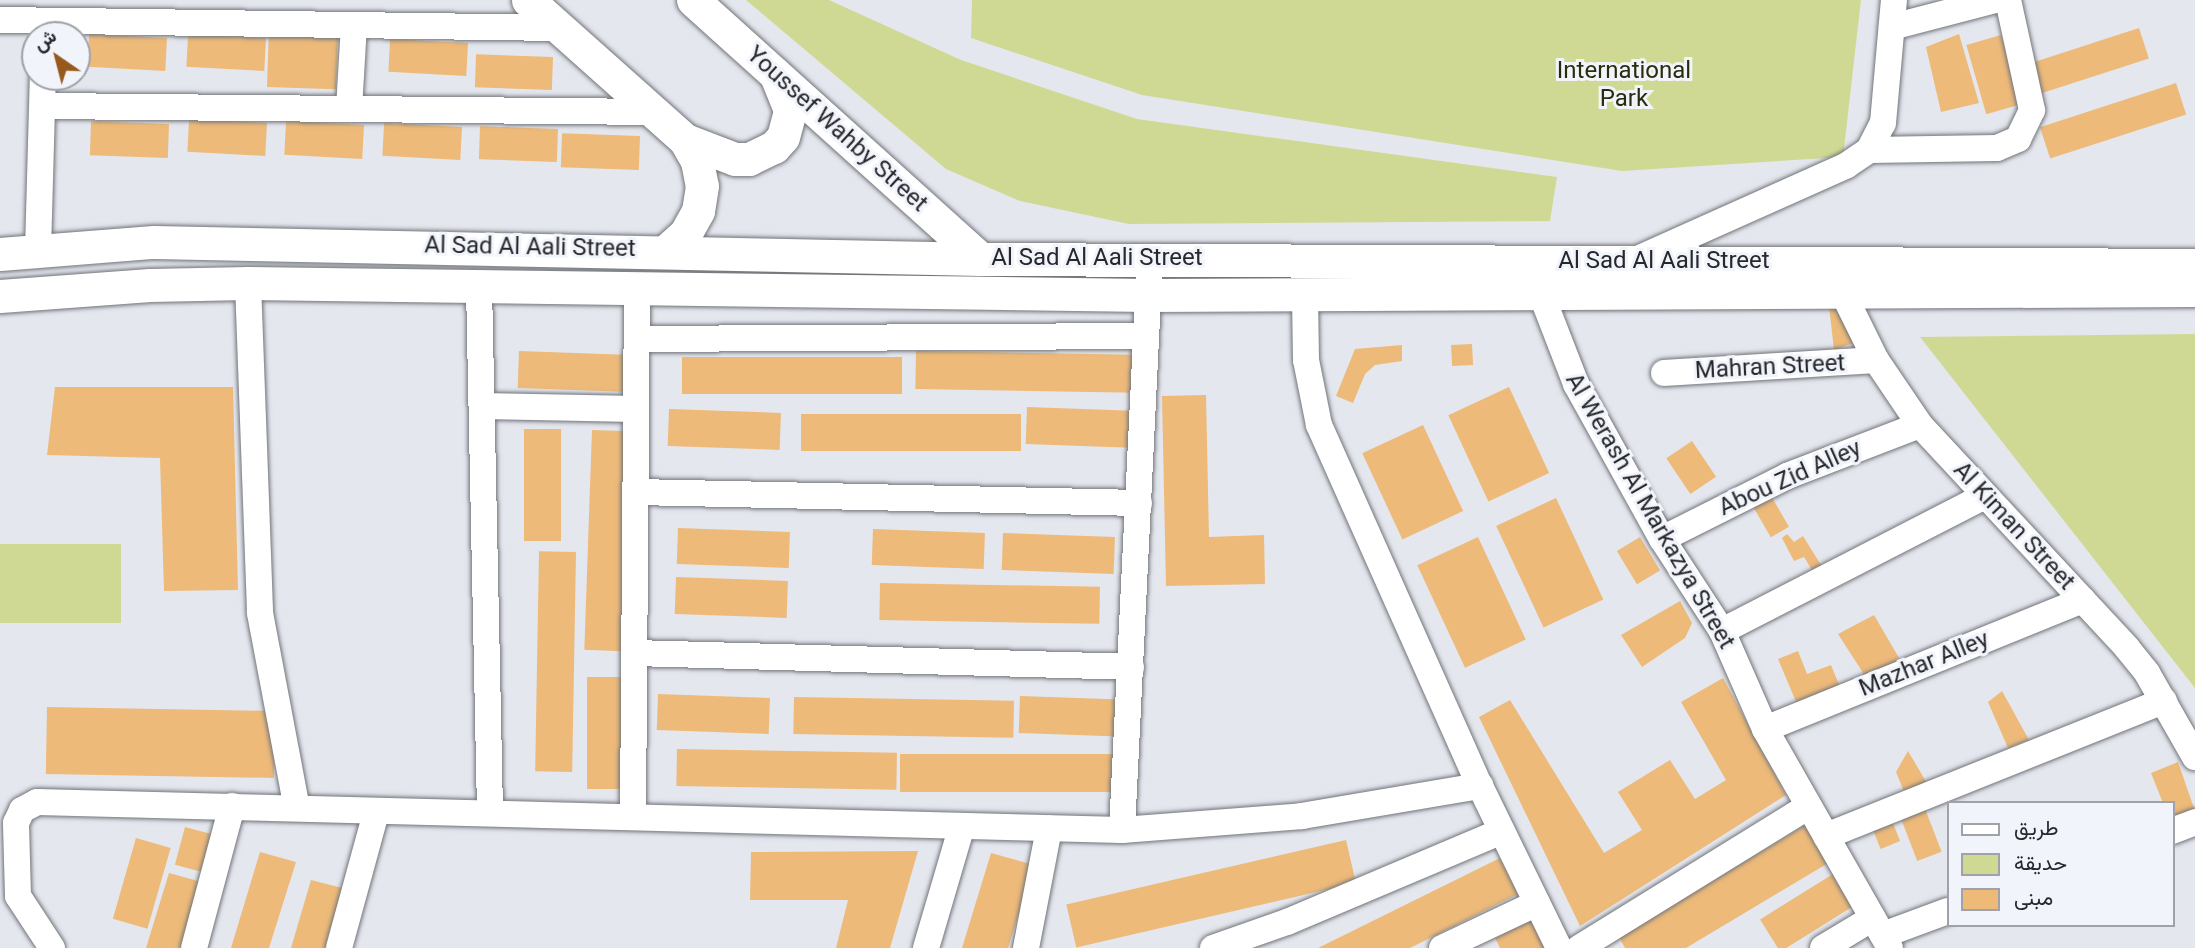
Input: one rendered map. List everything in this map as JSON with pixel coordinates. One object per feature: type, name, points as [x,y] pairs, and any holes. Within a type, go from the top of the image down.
[{"type":"main road","points":[[528,0],[685,139],[735,159],[762,155],[783,137],[790,110],[788,97],[773,70]]},
{"type":"main road","name":"Youssef Wahby Street","points":[[692,0],[981,259]]},
{"type":"main road","points":[[667,250],[685,233],[698,211],[702,186],[697,161],[685,139]]},
{"type":"main road","name":"Al Sad Al Aali Street","points":[[0,254],[154,242],[667,250],[981,259],[1234,258],[2195,265]]},
{"type":"main road","points":[[1233,296],[1234,258]]},
{"type":"main road","name":"Al Sad Al Aali Street","points":[[0,296],[149,285],[248,283],[1233,296],[1841,289],[2195,290]]},
{"type":"street","points":[[1634,261],[1847,165],[1869,150],[1882,123],[1894,0]]},
{"type":"street","points":[[1892,27],[1996,0]]},
{"type":"street","points":[[1869,150],[1997,148],[2018,139],[2032,110],[2008,0]]},
{"type":"street","points":[[0,20],[42,18],[559,28]]},
{"type":"street","points":[[349,109],[354,25]]},
{"type":"street","points":[[38,251],[43,91]]},
{"type":"street","points":[[43,106],[653,112]]},
{"type":"street","points":[[1122,830],[1150,258]]},
{"type":"street","points":[[248,283],[260,613],[296,808]]},
{"type":"street","points":[[480,286],[491,813]]},
{"type":"street","name":"Al Kiman Street","points":[[1841,289],[1876,360],[1920,425],[1983,497],[2127,648],[2164,701],[2195,757]]},
{"type":"street","points":[[633,817],[638,290]]},
{"type":"street","name":"Al Werash Al Markazya Street","points":[[1541,291],[1576,384],[1662,539],[1722,631],[1765,729],[1882,934]]},
{"type":"street","points":[[1305,296],[1306,360],[1319,425],[1480,786],[1559,948]]},
{"type":"street","points":[[637,339],[1146,336]]},
{"type":"street","name":"Mahran Street","points":[[1664,373],[1876,360]]},
{"type":"street","points":[[482,406],[636,409]]},
{"type":"street","name":"Abou Zid Alley","points":[[1662,539],[1787,475],[1920,425]]},
{"type":"street","points":[[636,492],[1139,503]]},
{"type":"street","points":[[1722,631],[1983,497]]},
{"type":"street","name":"Mazhar Alley","points":[[1765,729],[2083,600]]},
{"type":"street","points":[[634,653],[1131,667]]},
{"type":"street","points":[[1826,836],[2164,701]]},
{"type":"street","points":[[52,948],[9,900],[16,823],[22,810],[37,802],[296,808],[376,813],[491,813],[1122,830],[1302,816],[1480,786]]},
{"type":"street","points":[[194,948],[232,806]]},
{"type":"street","points":[[1579,948],[1809,806]]},
{"type":"street","points":[[339,948],[376,813]]},
{"type":"street","points":[[2174,830],[2195,822]]},
{"type":"street","points":[[926,948],[962,826]]},
{"type":"street","points":[[1026,948],[1049,828]]},
{"type":"street","points":[[1213,948],[1287,922],[1502,831]]},
{"type":"street","points":[[1442,948],[1470,942],[1537,903]]},
{"type":"street","points":[[1823,948],[1882,934],[1946,912]]},
{"type":"green space","points":[[746,0],[829,0],[961,60],[1137,119],[1557,177],[1550,221],[1129,224],[1020,201],[946,169]]},
{"type":"green space","name":"International Park","points":[[972,0],[1861,0],[1843,157],[1622,171],[1142,95],[971,38]]},
{"type":"green space","points":[[2195,334],[2195,688],[1920,337]]},
{"type":"green space","points":[[0,544],[121,544],[121,623],[0,623]]},
{"type":"building","points":[[2139,28],[2149,58],[2038,95],[2028,64]]},
{"type":"building","points":[[269,29],[338,31],[336,89],[267,87]]},
{"type":"building","points":[[91,34],[167,38],[165,71],[91,67]]},
{"type":"building","points":[[188,34],[266,38],[264,71],[186,67]]},
{"type":"building","points":[[1959,34],[1979,103],[1941,112],[1926,47]]},
{"type":"building","points":[[2001,35],[2021,104],[1986,114],[1966,45]]},
{"type":"building","points":[[390,39],[468,43],[466,76],[388,72]]},
{"type":"building","points":[[476,54],[553,57],[552,90],[475,87]]},
{"type":"building","points":[[2176,83],[2186,114],[2050,159],[2040,127]]},
{"type":"building","points":[[189,119],[267,123],[265,156],[187,152]]},
{"type":"building","points":[[91,121],[169,124],[168,158],[90,155]]},
{"type":"building","points":[[286,121],[364,125],[362,159],[284,155]]},
{"type":"building","points":[[384,123],[462,127],[460,160],[382,156]]},
{"type":"building","points":[[480,126],[558,129],[557,162],[479,159]]},
{"type":"building","points":[[562,133],[640,136],[639,170],[561,167]]},
{"type":"building","points":[[1829,306],[1846,306],[1862,340],[1834,350]]},
{"type":"building","points":[[1472,344],[1473,365],[1452,366],[1451,345]]},
{"type":"building","points":[[1402,345],[1402,361],[1375,365],[1365,374],[1353,403],[1336,396],[1355,349]]},
{"type":"building","points":[[519,351],[632,355],[631,392],[518,388]]},
{"type":"building","points":[[916,351],[1136,355],[1135,393],[915,389]]},
{"type":"building","points":[[682,357],[902,357],[902,394],[682,394]]},
{"type":"building","points":[[55,387],[233,387],[238,590],[164,591],[160,458],[47,455]]},
{"type":"building","points":[[1509,387],[1549,473],[1488,501],[1448,415]]},
{"type":"building","points":[[1206,395],[1209,537],[1264,535],[1265,584],[1166,586],[1162,396]]},
{"type":"building","points":[[1027,407],[1139,411],[1138,448],[1026,444]]},
{"type":"building","points":[[669,409],[781,413],[780,450],[668,446]]},
{"type":"building","points":[[801,414],[1021,414],[1021,451],[801,451]]},
{"type":"building","points":[[1423,425],[1463,511],[1402,539],[1362,453]]},
{"type":"building","points":[[524,429],[561,429],[561,541],[524,541]]},
{"type":"building","points":[[592,430],[630,431],[622,651],[584,650]]},
{"type":"building","points":[[1692,441],[1716,477],[1690,494],[1666,458]]},
{"type":"building","points":[[1766,487],[1789,527],[1771,537],[1748,498]]},
{"type":"building","points":[[1556,498],[1603,600],[1544,627],[1496,526]]},
{"type":"building","points":[[678,528],[790,532],[789,568],[677,564]]},
{"type":"building","points":[[873,529],[985,533],[984,569],[872,565]]},
{"type":"building","points":[[1003,533],[1115,537],[1114,574],[1002,570]]},
{"type":"building","points":[[1787,534],[1794,542],[1803,536],[1821,565],[1812,570],[1804,557],[1794,561],[1782,538]]},
{"type":"building","points":[[1478,537],[1526,639],[1465,668],[1417,565]]},
{"type":"building","points":[[1640,537],[1660,570],[1637,584],[1617,551]]},
{"type":"building","points":[[539,551],[576,552],[572,772],[535,771]]},
{"type":"building","points":[[676,577],[788,581],[787,618],[675,614]]},
{"type":"building","points":[[880,583],[1100,587],[1099,624],[879,620]]},
{"type":"building","points":[[1680,601],[1692,623],[1685,638],[1642,667],[1621,635]]},
{"type":"building","points":[[1874,615],[1902,663],[1867,679],[1838,634]]},
{"type":"building","points":[[1798,651],[1807,674],[1831,665],[1842,692],[1799,709],[1778,659]]},
{"type":"building","points":[[587,677],[624,677],[624,789],[587,789]]},
{"type":"building","points":[[1723,678],[1786,795],[1580,926],[1479,717],[1510,700],[1604,853],[1642,830],[1618,792],[1670,760],[1695,799],[1726,780],[1681,702]]},
{"type":"building","points":[[2002,691],[2029,740],[2008,748],[1988,702]]},
{"type":"building","points":[[658,694],[770,698],[769,734],[657,730]]},
{"type":"building","points":[[1020,696],[1120,699],[1119,736],[1019,733]]},
{"type":"building","points":[[794,697],[1014,701],[1013,738],[793,734]]},
{"type":"building","points":[[47,707],[275,711],[274,778],[46,774]]},
{"type":"building","points":[[677,749],[897,753],[896,790],[676,786]]},
{"type":"building","points":[[1908,751],[1928,785],[1905,794],[1896,772]]},
{"type":"building","points":[[900,754],[1121,754],[1121,792],[900,792]]},
{"type":"building","points":[[2178,762],[2195,811],[2174,819],[2174,801],[2162,801],[2151,773]]},
{"type":"building","points":[[1924,806],[1942,852],[1917,861],[1900,815]]},
{"type":"building","points":[[1890,816],[1900,841],[1881,849],[1871,824]]},
{"type":"building","points":[[1812,821],[1835,859],[1686,948],[1625,948],[1619,937]]},
{"type":"building","points":[[185,827],[219,836],[209,874],[175,865]]},
{"type":"building","points":[[136,838],[171,848],[147,929],[113,919]]},
{"type":"building","points":[[1346,840],[1356,883],[1076,947],[1066,905]]},
{"type":"building","points":[[918,851],[890,948],[836,948],[848,900],[750,900],[751,852]]},
{"type":"building","points":[[260,852],[296,862],[269,948],[231,948]]},
{"type":"building","points":[[991,853],[1034,865],[1008,948],[962,948]]},
{"type":"building","points":[[1500,858],[1518,894],[1410,948],[1318,948]]},
{"type":"building","points":[[169,873],[205,883],[185,948],[146,948]]},
{"type":"building","points":[[1833,874],[1853,906],[1786,948],[1778,948],[1760,920]]},
{"type":"building","points":[[311,880],[346,889],[330,948],[291,948]]},
{"type":"building","points":[[1535,918],[1549,948],[1500,948],[1495,938]]}]
